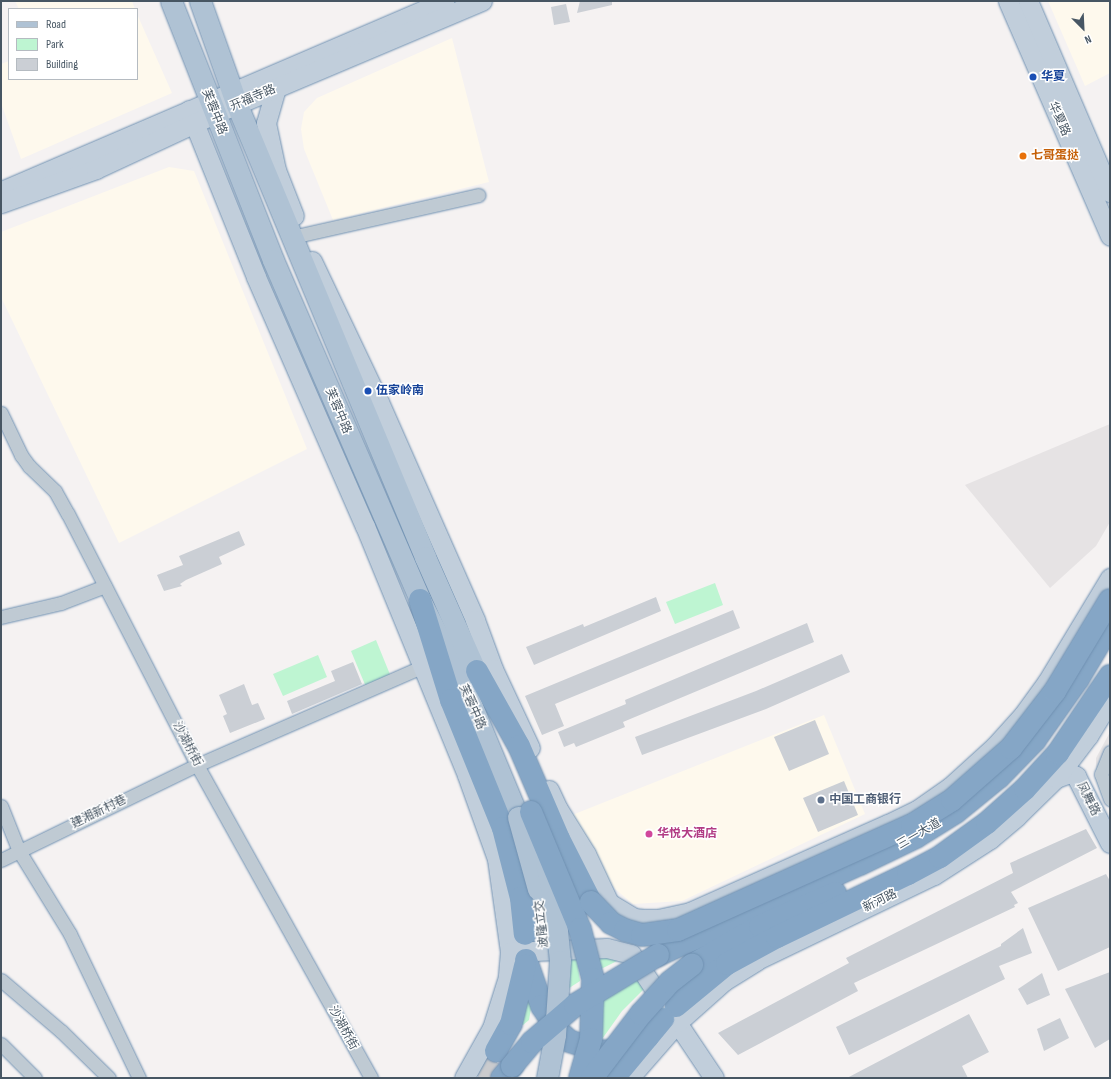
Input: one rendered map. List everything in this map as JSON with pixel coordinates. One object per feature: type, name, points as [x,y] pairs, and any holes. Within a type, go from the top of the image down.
[{"type":"highway","points":[[420,600],[451,700],[503,828],[521,898],[525,934]]},
{"type":"highway","points":[[477,671],[519,746],[559,839],[591,902],[610,923],[625,930],[642,935],[678,930],[912,825],[967,788],[1019,738],[1055,691],[1110,600]]},
{"type":"highway","name":"三一大道","points":[[1003,783],[1054,715],[1110,625]]},
{"type":"highway","name":"三一大道","points":[[592,1078],[641,1014],[670,982],[692,965],[760,926],[899,863],[929,847],[961,817],[1003,783],[1028,768],[1055,735],[1110,648]]},
{"type":"highway","points":[[518,956],[542,1006],[558,1030],[569,1041],[602,1052],[629,1048],[648,1037],[673,1016],[727,964],[937,858],[987,823],[1051,772],[1110,676]]},
{"type":"highway","points":[[1003,783],[1019,738]]},
{"type":"highway","points":[[1003,783],[1051,772]]},
{"type":"highway","points":[[524,814],[580,929],[593,980],[592,1034],[580,1078]]},
{"type":"highway","points":[[912,825],[961,817]]},
{"type":"highway","points":[[937,858],[961,817]]},
{"type":"highway","name":"三一大道","points":[[506,1074],[532,1042],[575,1005],[658,955],[961,817]]},
{"type":"highway","points":[[496,1051],[512,1024],[518,956]]},
{"type":"highway","points":[[614,1078],[648,1037]]},
{"type":"main road","name":"芙蓉中路","points":[[171,1],[273,260],[420,600],[524,814]]},
{"type":"main road","name":"芙蓉中路","points":[[200,1],[235,98],[425,557],[477,671],[524,814]]},
{"type":"main road","points":[[519,746],[558,810]]},
{"type":"main road","name":"波隆立交","points":[[524,814],[540,897],[545,942],[545,1013],[533,1078]]},
{"type":"main road","name":"波隆立交","points":[[524,814],[554,900],[559,939],[559,992],[547,1078]]},
{"type":"street","name":"开福寺路","points":[[1,204],[66,182],[212,107],[235,98],[444,1]]},
{"type":"street","name":"开福寺路","points":[[235,98],[276,88],[482,1]]},
{"type":"street","name":"华夏路","points":[[1008,1],[1110,236]]},
{"type":"street","name":"华夏路","points":[[1028,1],[1110,192]]},
{"type":"street","points":[[276,88],[266,123],[276,170],[301,235],[379,402],[475,620],[494,669],[558,810],[586,854],[609,903],[634,918],[658,919],[690,912],[888,824],[916,810],[950,787],[995,746],[1023,716],[1047,682],[1110,578]]},
{"type":"street","name":"开福寺路","points":[[1,191],[192,118]]},
{"type":"street","points":[[192,118],[256,277],[365,526],[421,667],[467,776],[497,859],[518,956],[508,977],[497,1015],[484,1047],[464,1078]]},
{"type":"street","points":[[301,235],[479,195]]},
{"type":"street","name":"沙湖桥街","points":[[1,413],[29,466],[55,491],[198,764],[370,1078]]},
{"type":"street","points":[[1,618],[61,603],[105,586]]},
{"type":"street","name":"建湘新村巷","points":[[1,860],[198,764],[421,667]]},
{"type":"street","name":"新河路","points":[[629,1078],[673,1016],[724,981],[757,960],[934,875],[963,857],[1017,816],[1051,772],[1088,736],[1110,700]]},
{"type":"street","name":"凤舞路","points":[[1088,736],[1084,765],[1110,821]]},
{"type":"street","points":[[1110,752],[1101,774],[1110,799]]},
{"type":"street","name":"凤舞路","points":[[1051,772],[1070,773],[1076,776],[1110,843]]},
{"type":"street","points":[[1,806],[19,851],[70,934],[139,1078]]},
{"type":"street","points":[[624,950],[634,918]]},
{"type":"street","points":[[518,956],[607,948],[624,950],[636,960],[714,1078]]},
{"type":"street","points":[[1,980],[61,1031],[109,1078]]},
{"type":"street","points":[[1,1044],[35,1078]]},
{"type":"shaded area","points":[[15,1],[132,1],[135,8],[18,8]]},
{"type":"shaded area","points":[[1048,1],[1110,1],[1110,73],[1085,86]]},
{"type":"shaded area","points":[[138,16],[172,93],[21,159],[1,103],[1,64],[8,61],[8,80],[138,80]]},
{"type":"shaded area","points":[[452,38],[489,182],[333,220],[304,149],[301,129],[304,112],[317,98]]},
{"type":"shaded area","points":[[169,167],[194,171],[307,449],[119,543],[1,297],[1,232]]},
{"type":"shaded area","points":[[1110,424],[1110,522],[1096,546],[1050,588],[965,485]]},
{"type":"shaded area","points":[[824,715],[865,814],[682,901],[633,904],[614,888],[567,817]]},
{"type":"shaded area","points":[[1110,732],[1110,804],[1097,777],[1096,758]]},
{"type":"green space","points":[[715,583],[723,605],[675,624],[666,602]]},
{"type":"green space","points":[[376,640],[391,677],[366,687],[351,651]]},
{"type":"green space","points":[[318,655],[327,677],[283,696],[273,674]]},
{"type":"green space","points":[[592,950],[627,956],[597,971]]},
{"type":"green space","points":[[576,952],[580,981],[563,992],[562,953]]},
{"type":"green space","points":[[639,970],[649,984],[622,1011],[595,1049],[597,998]]},
{"type":"green space","points":[[525,1001],[532,1003],[529,1020],[523,1025],[520,1024]]},
{"type":"building","points":[[580,1],[612,1],[612,5],[577,13]]},
{"type":"building","points":[[566,4],[570,22],[554,25],[551,7]]},
{"type":"building","points":[[239,531],[245,545],[219,557],[222,564],[186,580],[180,584],[182,586],[164,591],[157,575],[183,565],[179,556]]},
{"type":"building","points":[[656,597],[661,611],[534,665],[526,647],[583,624],[584,627]]},
{"type":"building","points":[[733,610],[740,628],[555,704],[564,726],[542,735],[525,696]]},
{"type":"building","points":[[807,623],[814,642],[623,722],[625,727],[576,747],[574,743],[564,747],[558,732],[626,704],[625,700]]},
{"type":"building","points":[[842,654],[850,672],[766,709],[642,755],[635,737],[756,691]]},
{"type":"building","points":[[353,662],[362,684],[292,714],[287,701],[335,681],[331,671]]},
{"type":"building","points":[[244,684],[252,705],[258,703],[265,719],[230,733],[223,716],[227,714],[219,695]]},
{"type":"building","points":[[815,720],[829,754],[789,771],[774,737]]},
{"type":"building","points":[[844,781],[858,815],[818,832],[803,798]]},
{"type":"building","points":[[1086,829],[1097,848],[1011,892],[1018,903],[1014,905],[1015,907],[854,983],[858,991],[738,1055],[718,1033],[849,963],[846,958],[1013,873],[1010,863]]},
{"type":"building","points":[[1106,874],[1110,881],[1110,947],[1058,971],[1028,908]]},
{"type":"building","points":[[1023,928],[1032,953],[999,966],[1005,979],[849,1055],[836,1027],[1001,946],[1001,944]]},
{"type":"building","points":[[1110,972],[1110,1039],[1095,1048],[1065,989]]},
{"type":"building","points":[[1042,973],[1050,995],[1027,1005],[1018,989]]},
{"type":"building","points":[[969,1014],[989,1052],[962,1066],[968,1078],[847,1078]]},
{"type":"building","points":[[1060,1018],[1069,1038],[1044,1051],[1037,1029]]},
{"type":"tunnel","points":[[480,1078],[496,1051]]},
{"type":"place","name":"华夏","points":[[1033,77]]},
{"type":"place","name":"七哥蛋挞","points":[[1023,156]]},
{"type":"place","name":"伍家岭南","points":[[368,391]]},
{"type":"place","name":"中国工商银行","points":[[821,800]]},
{"type":"place","name":"华悦大酒店","points":[[649,834]]}]
